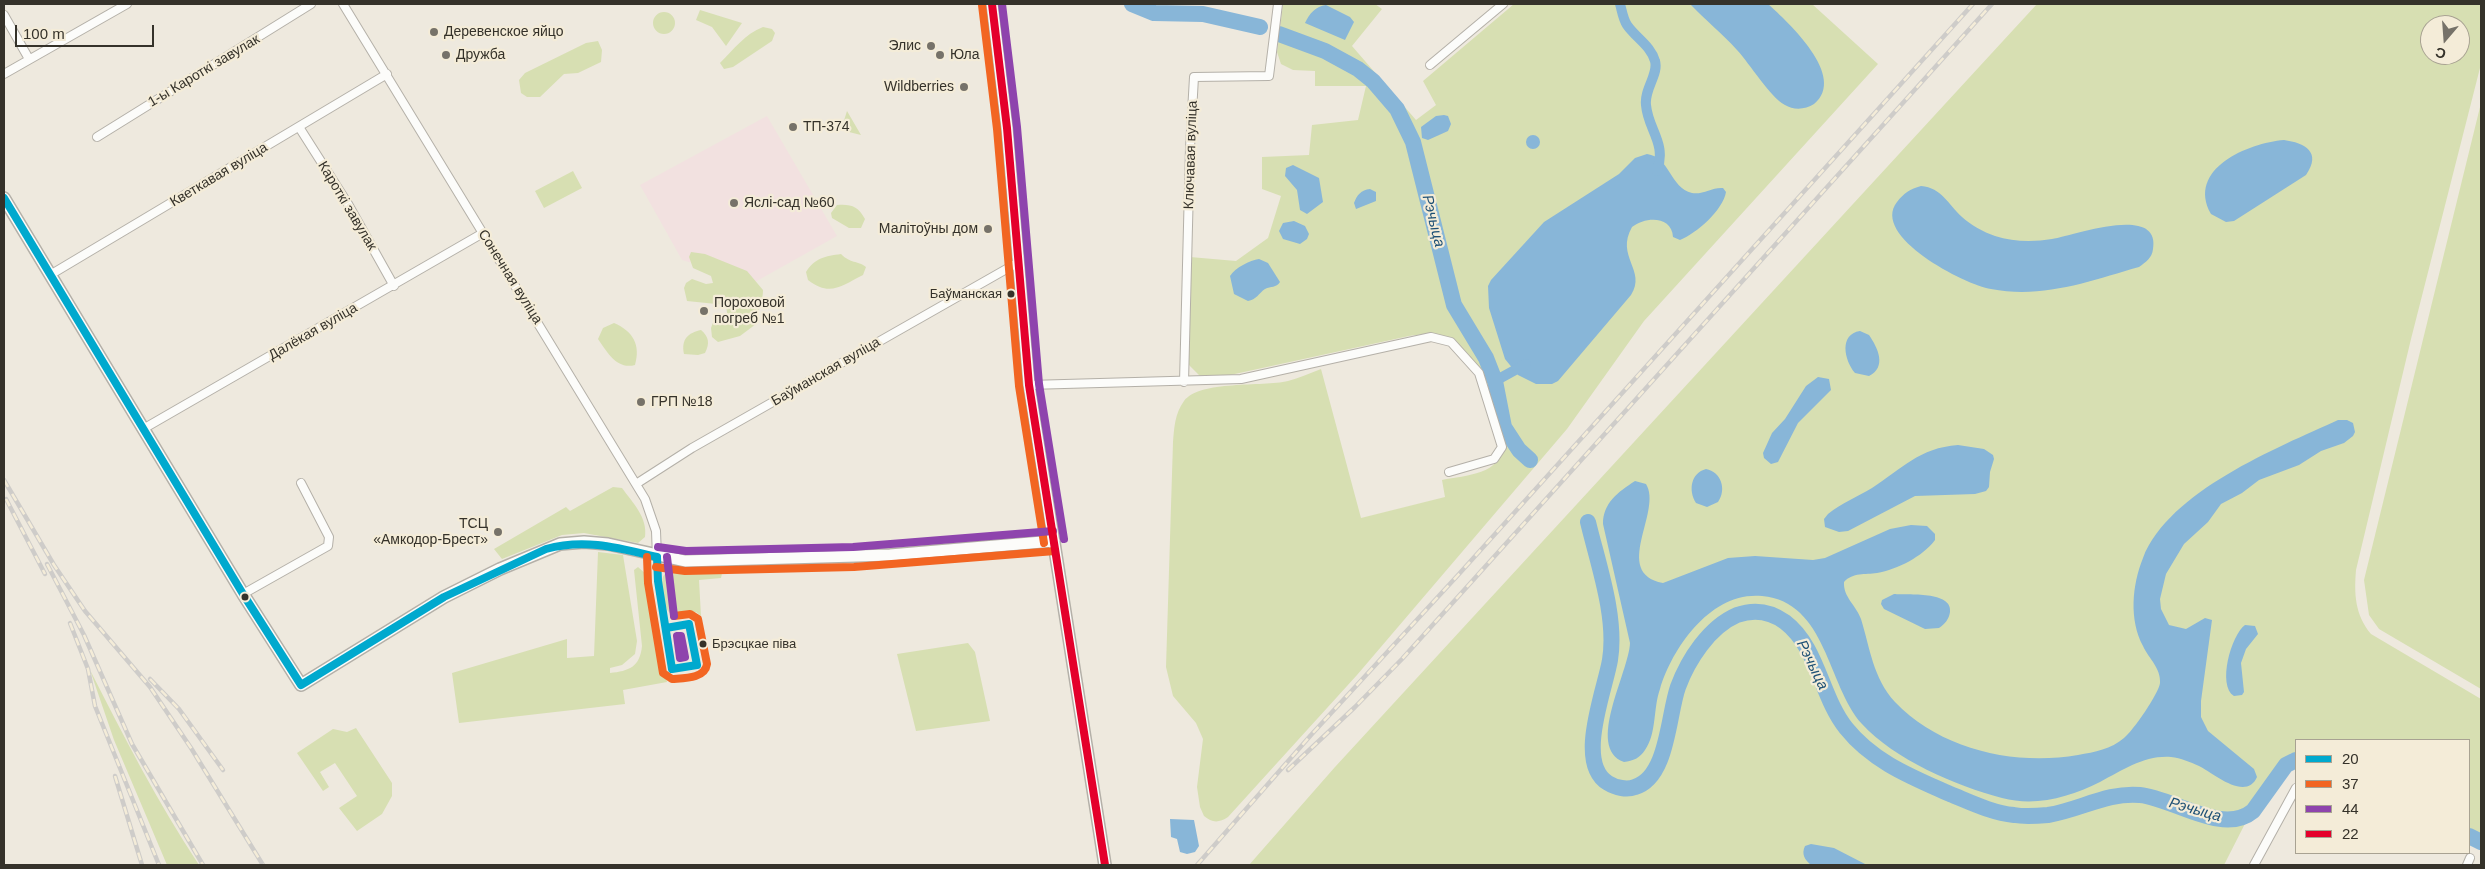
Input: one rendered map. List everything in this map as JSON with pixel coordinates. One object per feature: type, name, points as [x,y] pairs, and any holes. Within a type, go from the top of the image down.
[{"type":"street","points":[[4,74],[127,4]]},
{"type":"street","name":"1-ы Кароткі завулак","points":[[97,137],[311,4]]},
{"type":"street","name":"Сонечная вуліца","points":[[343,4],[645,499],[656,531],[657,557]]},
{"type":"street","points":[[992,4],[1007,128],[1028,385],[1105,865]]},
{"type":"street","name":"Ключавая вуліца","points":[[1184,382],[1190,148],[1194,77],[1270,76],[1278,4]]},
{"type":"street","points":[[1430,65],[1503,4]]},
{"type":"street","points":[[4,15],[29,59]]},
{"type":"street","name":"Кветкавая вуліца","points":[[50,275],[387,74]]},
{"type":"street","name":"Кароткі завулак","points":[[299,127],[348,204],[394,286]]},
{"type":"street","points":[[4,198],[242,594],[301,684],[444,596],[560,544],[584,542],[608,544],[657,557],[684,561],[854,557],[1054,541]]},
{"type":"street","name":"Далёкая вуліца","points":[[143,429],[394,286],[482,233]]},
{"type":"street","name":"Баўманская вуліца","points":[[636,484],[692,448],[1017,263]]},
{"type":"street","points":[[1028,385],[1241,379],[1431,337],[1451,342],[1479,373],[1502,447],[1494,460],[1449,472]]},
{"type":"street","points":[[242,594],[328,546],[329,537],[301,483]]},
{"type":"street","points":[[2254,865],[2295,790]]},
{"type":"shaded area","name":"Яслі-сад №60","points":[[767,116],[837,236],[755,282],[682,260],[640,185]]},
{"type":"green space","points":[[1283,4],[1375,4],[1382,9],[1352,46],[1416,120],[1436,105],[1423,81],[1514,4],[1812,4],[1878,64],[1644,321],[1567,429],[1357,675],[1228,817],[1216,821],[1204,816],[1200,807],[1197,787],[1203,739],[1196,723],[1173,696],[1166,667],[1173,442],[1177,416],[1184,401],[1192,394],[1203,390],[1232,385],[1277,383],[1321,369],[1361,518],[1445,497],[1442,480],[1472,475],[1490,468],[1501,454],[1503,444],[1492,404],[1477,366],[1466,351],[1451,340],[1433,335],[1409,336],[1221,377],[1200,376],[1189,365],[1186,357],[1190,257],[1236,261],[1268,238],[1281,196],[1262,189],[1262,157],[1309,155],[1312,125],[1358,120],[1366,86],[1315,86],[1315,71],[1293,70],[1281,64],[1277,52]]},
{"type":"green space","points":[[2037,4],[2481,4],[2481,64],[2411,339],[2356,570],[2355,587],[2359,612],[2371,634],[2481,699],[2481,848],[2470,842],[2470,739],[2295,739],[2295,755],[2291,753],[2254,806],[2224,865],[1249,865],[1335,767]]},
{"type":"green space","points":[[700,10],[742,23],[726,46],[712,27],[696,20]]},
{"type":"green space","points":[[664,12],[672,15],[675,23],[672,31],[664,34],[656,31],[653,23],[656,15]]},
{"type":"green space","points":[[763,27],[772,29],[775,33],[772,41],[733,67],[724,69],[720,63],[745,38]]},
{"type":"green space","points":[[598,41],[602,50],[601,62],[578,73],[564,74],[540,97],[527,97],[521,93],[519,80],[525,73],[586,43]]},
{"type":"green space","points":[[2481,103],[2481,689],[2379,629],[2369,615],[2364,580]]},
{"type":"green space","points":[[847,111],[861,135],[841,130]]},
{"type":"green space","points":[[573,171],[582,188],[544,208],[535,191]]},
{"type":"green space","points":[[837,205],[850,206],[860,211],[865,219],[861,228],[849,228],[832,218],[831,213]]},
{"type":"green space","points":[[691,252],[705,254],[747,271],[763,290],[756,324],[740,336],[718,342],[712,337],[711,328],[714,320],[728,320],[726,305],[687,301],[684,288],[686,283],[692,279],[706,284],[713,283],[711,276],[693,268],[689,257]]},
{"type":"green space","points":[[841,254],[866,267],[863,275],[842,286],[829,289],[808,280],[806,272],[813,264],[825,257]]},
{"type":"green space","points":[[614,323],[626,330],[634,340],[637,351],[635,365],[623,365],[613,359],[598,339],[603,328]]},
{"type":"green space","points":[[701,330],[708,340],[705,353],[698,355],[684,354],[683,349],[686,338],[692,333]]},
{"type":"green space","points":[[613,487],[622,488],[642,517],[645,537],[638,543],[584,533],[562,535],[502,559],[494,549],[566,507],[570,511]]},
{"type":"green space","points":[[598,552],[623,555],[637,641],[635,654],[622,665],[610,668],[610,673],[632,667],[639,659],[641,653],[642,646],[634,570],[638,567],[647,575],[667,682],[623,690],[625,704],[459,723],[452,673],[567,639],[567,658],[594,656]]},
{"type":"green space","points":[[687,568],[723,569],[721,578],[699,580],[701,616],[696,612],[673,615],[664,603],[662,584],[664,575],[672,570]]},
{"type":"green space","points":[[968,643],[975,652],[990,721],[916,731],[897,654]]},
{"type":"green space","points":[[90,670],[155,794],[199,865],[167,865],[114,740]]},
{"type":"green space","points":[[356,728],[392,783],[392,796],[382,814],[357,831],[339,808],[357,796],[335,763],[320,772],[329,787],[323,791],[297,753],[333,729],[347,732]]},
{"type":"water","points":[[1690,4],[1768,4],[1800,36],[1820,65],[1824,80],[1823,93],[1814,104],[1803,108],[1788,107],[1779,101],[1731,44]]},
{"type":"water","points":[[1326,5],[1350,17],[1354,22],[1345,40],[1305,23],[1313,11]]},
{"type":"water","points":[[1436,116],[1448,116],[1451,124],[1448,131],[1428,140],[1422,138],[1421,127]]},
{"type":"water","points":[[1530,135],[1536,135],[1540,142],[1536,149],[1530,149],[1526,145],[1526,139]]},
{"type":"water","points":[[2284,140],[2292,141],[2309,150],[2312,160],[2311,167],[2306,175],[2234,221],[2226,222],[2211,214],[2205,198],[2207,184],[2214,172],[2225,161],[2238,153],[2254,146]]},
{"type":"water","points":[[1647,154],[1655,156],[1661,161],[1685,190],[1696,193],[1723,188],[1726,192],[1720,206],[1694,232],[1680,240],[1673,237],[1672,230],[1668,225],[1657,220],[1644,221],[1632,227],[1627,247],[1636,278],[1631,295],[1558,381],[1552,384],[1536,384],[1518,375],[1505,359],[1489,308],[1488,286],[1491,280],[1544,222],[1619,174],[1635,158]]},
{"type":"water","points":[[1293,165],[1319,178],[1323,202],[1307,214],[1300,210],[1297,190],[1285,176],[1286,168]]},
{"type":"water","points":[[1921,186],[1940,193],[1962,217],[1973,225],[2002,238],[2024,241],[2045,240],[2095,229],[2130,225],[2143,228],[2152,235],[2153,249],[2148,260],[2139,267],[2066,287],[2029,292],[2010,292],[1978,286],[1943,269],[1924,257],[1908,243],[1897,229],[1892,215],[1897,202],[1914,188]]},
{"type":"water","points":[[1370,189],[1376,192],[1376,201],[1356,209],[1354,203],[1358,195],[1364,190]]},
{"type":"water","points":[[1294,221],[1305,226],[1309,234],[1307,239],[1300,244],[1283,239],[1279,231],[1283,223]]},
{"type":"water","points":[[1259,259],[1268,263],[1280,282],[1275,286],[1265,289],[1255,298],[1248,301],[1234,294],[1230,276],[1243,265]]},
{"type":"water","points":[[1860,331],[1869,335],[1878,351],[1878,368],[1869,376],[1855,373],[1846,355],[1846,342],[1853,333]]},
{"type":"water","points":[[1818,377],[1829,379],[1831,390],[1798,423],[1778,462],[1771,464],[1764,458],[1763,453],[1772,433],[1785,419],[1806,386]]},
{"type":"water","points":[[2338,420],[2347,420],[2353,423],[2355,432],[2344,443],[2321,451],[2299,465],[2259,480],[2242,493],[2221,504],[2208,522],[2184,544],[2166,574],[2160,599],[2161,609],[2169,625],[2186,629],[2205,618],[2212,620],[2201,701],[2201,717],[2208,731],[2254,769],[2257,777],[2252,784],[2245,787],[2229,784],[2189,762],[2161,757],[2134,764],[2077,792],[2040,801],[2015,801],[2002,798],[1946,779],[1908,760],[1875,737],[1850,708],[1813,629],[1800,613],[1784,602],[1762,596],[1744,597],[1727,602],[1697,624],[1674,656],[1666,672],[1658,696],[1651,736],[1645,750],[1636,759],[1624,762],[1613,754],[1608,742],[1608,726],[1630,643],[1603,524],[1609,504],[1617,494],[1635,481],[1646,484],[1649,496],[1649,509],[1639,554],[1641,567],[1648,577],[1663,583],[1728,558],[1755,556],[1813,560],[1825,558],[1890,529],[1911,525],[1927,526],[1935,534],[1935,540],[1916,557],[1893,569],[1855,575],[1844,582],[1848,597],[1861,619],[1873,662],[1882,683],[1895,702],[1913,719],[1957,743],[1980,751],[2005,756],[2054,758],[2097,751],[2119,742],[2139,720],[2159,688],[2159,673],[2145,651],[2134,614],[2134,591],[2139,568],[2156,534],[2176,512],[2200,492],[2227,474],[2256,458]]},
{"type":"water","points":[[1958,445],[1984,449],[1993,455],[1989,487],[1986,491],[1975,494],[1915,496],[1848,531],[1839,532],[1825,527],[1824,519],[1828,514],[1872,488],[1912,460],[1932,450]]},
{"type":"water","points":[[1706,469],[1719,477],[1722,487],[1721,497],[1718,502],[1707,507],[1696,503],[1692,493],[1694,478]]},
{"type":"water","points":[[1894,594],[1937,597],[1949,605],[1949,617],[1939,628],[1925,629],[1884,609],[1881,604],[1882,600]]},
{"type":"water","points":[[2245,625],[2255,626],[2258,634],[2246,649],[2241,663],[2244,692],[2242,695],[2234,696],[2229,690],[2226,672],[2235,639]]},
{"type":"water","points":[[1170,819],[1194,820],[1199,846],[1195,852],[1187,854],[1180,852],[1177,839],[1171,837]]},
{"type":"water","points":[[1811,844],[1834,848],[1867,865],[1811,865],[1805,859],[1803,852],[1805,846]]},
{"type":"waterway","name":"Рэчыца","points":[[1132,4],[1154,13],[1203,14],[1260,27]]},
{"type":"waterway","points":[[1620,4],[1627,25],[1647,46],[1655,61],[1655,71],[1647,93],[1646,105],[1647,114],[1660,152],[1657,171]]},
{"type":"waterway","name":"Рэчыца","points":[[1279,34],[1325,51],[1358,69],[1373,81],[1397,109],[1413,142],[1454,305],[1486,358],[1495,381],[1504,427],[1519,450],[1530,460]]},
{"type":"waterway","points":[[1495,381],[1526,364]]},
{"type":"waterway","name":"Рэчыца","points":[[1588,522],[1609,609],[1611,626],[1610,660],[1595,725],[1594,760],[1598,773],[1614,786],[1635,787],[1646,781],[1654,771],[1665,744],[1678,687],[1694,656],[1709,636],[1727,620],[1750,612],[1774,615],[1796,632],[1812,658],[1838,716],[1846,728],[1868,750],[1908,775],[1981,807],[1998,812],[2022,816],[2048,815],[2116,796],[2140,795],[2213,818],[2241,818],[2253,811],[2286,765],[2295,760]]},
{"type":"waterway","name":"Рэчыца","points":[[2470,836],[2481,842]]},
{"type":"railway","points":[[1197,865],[1311,735],[1459,574],[1973,4]]},
{"type":"railway","points":[[1288,770],[1355,707],[1402,659],[1992,4]]},
{"type":"railway","points":[[4,480],[54,565],[85,611],[150,687],[191,748],[263,865]]},
{"type":"railway","points":[[6,499],[45,574]]},
{"type":"railway","points":[[47,564],[84,635],[132,744],[203,865]]},
{"type":"railway","points":[[70,623],[88,669],[95,706],[159,865]]},
{"type":"railway","points":[[150,679],[179,709],[223,770]]},
{"type":"railway","points":[[115,776],[142,865]]},
{"type":"transit line","name":"22","points":[[992,4],[1007,128],[1029,385],[1105,865]]},
{"type":"transit line","name":"44","points":[[1002,4],[1017,127],[1039,384],[1064,539]]},
{"type":"transit line","name":"37","points":[[982,5],[997,129],[1019,386],[1044,543]]},
{"type":"transit line","name":"20","points":[[4,198],[243,594],[301,685]]},
{"type":"transit line","name":"44","points":[[658,547],[686,551],[853,547],[1053,531]]},
{"type":"transit line","name":"20","points":[[301,685],[444,597],[546,549],[574,544],[602,545],[657,557]]},
{"type":"transit line","name":"37","points":[[656,567],[685,571],[854,567],[1055,551]]},
{"type":"transit line","name":"37","points":[[647,557],[648,583],[663,673],[672,679],[698,675],[702,673],[707,664],[698,619],[690,614],[674,616]]},
{"type":"transit line","name":"20","points":[[657,557],[658,581],[672,669],[697,665],[689,624],[666,628]]},
{"type":"transit line","name":"44","points":[[667,557],[674,616]]},
{"type":"transit line","name":"44","points":[[677,636],[681,636],[685,657],[680,658],[677,636]]},
{"type":"place","name":"Деревенское яйцо","points":[[434,32]]},
{"type":"place","name":"Элис","points":[[931,46]]},
{"type":"place","name":"Дружба","points":[[446,55]]},
{"type":"place","name":"Юла","points":[[940,55]]},
{"type":"place","name":"Wildberries","points":[[964,87]]},
{"type":"place","name":"ТП-374","points":[[793,127]]},
{"type":"place","name":"Яслі-сад №60","points":[[734,203]]},
{"type":"place","name":"Малітоўны дом","points":[[988,229]]},
{"type":"place","name":"Баўманская","points":[[1011,294]]},
{"type":"place","name":"Пороховой погреб №1","points":[[704,311]]},
{"type":"place","name":"ГРП №18","points":[[641,402]]},
{"type":"place","name":"ТСЦ «Амкодор-Брест»","points":[[498,532]]},
{"type":"place","name":"Брэсцкае піва","points":[[703,644]]}]
